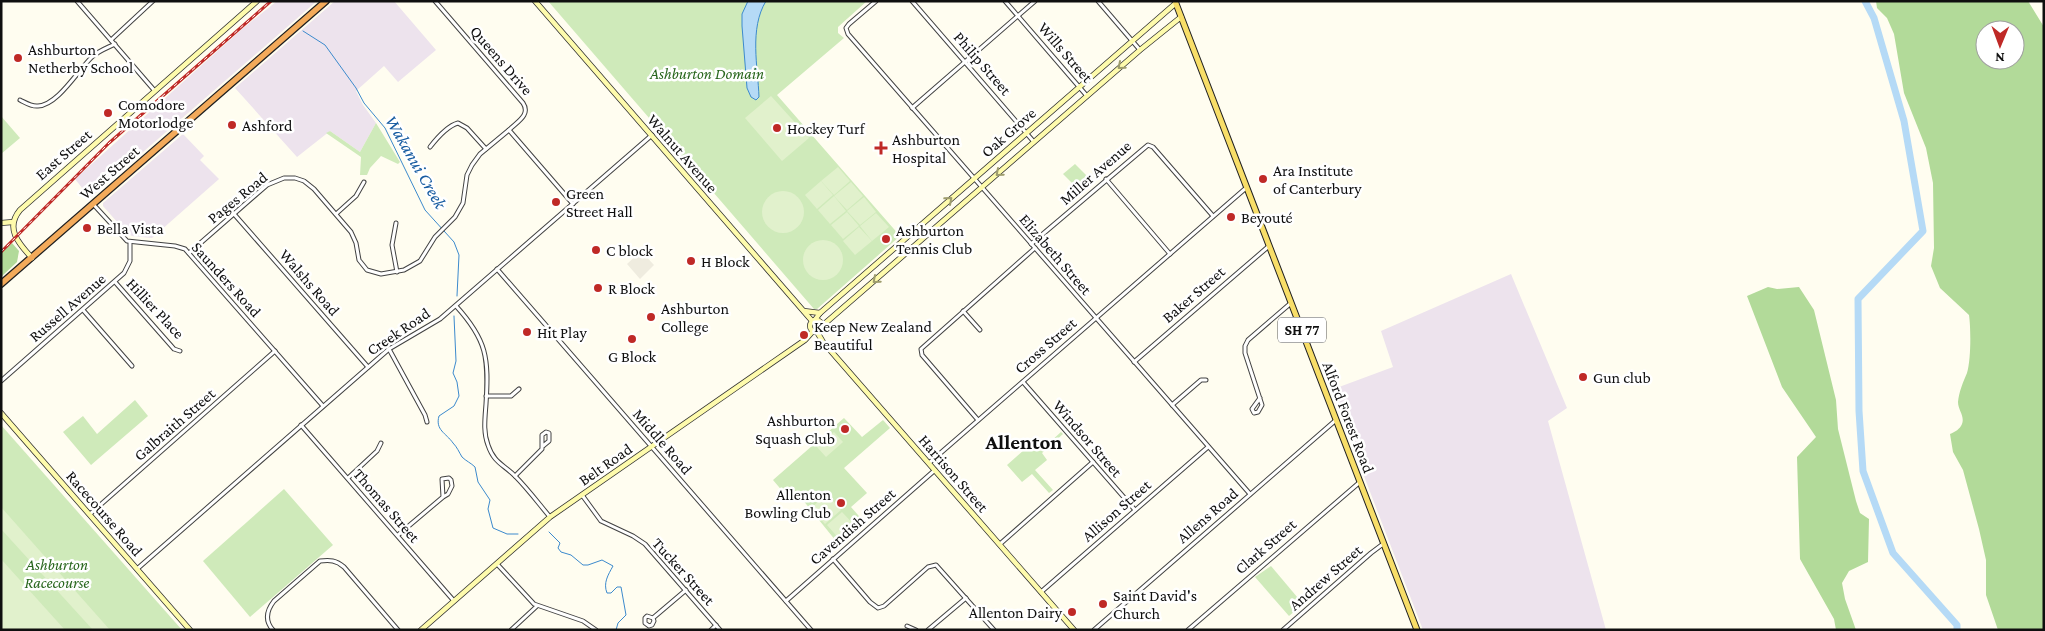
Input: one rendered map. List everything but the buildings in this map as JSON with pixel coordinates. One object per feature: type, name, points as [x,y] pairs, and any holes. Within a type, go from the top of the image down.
[{"type":"highway","name":"West Street","points":[[1,284],[326,1]]},
{"type":"main road","name":"SH 77","points":[[1175,2],[1180,17]]},
{"type":"main road","name":"Alford Forest Road","points":[[1180,17],[1417,630]]},
{"type":"street","points":[[77,1],[154,90]]},
{"type":"street","points":[[111,40],[153,1]]},
{"type":"street","name":"East Street","points":[[13,222],[17,212],[26,203],[256,1]]},
{"type":"street","name":"Queens Drive","points":[[434,1],[525,106],[525,115],[509,130]]},
{"type":"street","name":"Walnut Avenue","points":[[535,1],[814,321]]},
{"type":"street","name":"Elizabeth Street","points":[[876,1],[846,28],[848,34],[1250,494]]},
{"type":"street","name":"Philip Street","points":[[912,1],[1035,142]]},
{"type":"street","name":"Wills Street","points":[[1005,1],[1088,96]]},
{"type":"street","points":[[912,108],[1035,1]]},
{"type":"street","points":[[1098,1],[1140,50]]},
{"type":"street","name":"Oak Grove","points":[[814,321],[820,313],[1175,2]]},
{"type":"street","name":"Oak Grove","points":[[822,326],[1180,17]]},
{"type":"street","points":[[20,100],[35,106],[48,103],[90,59],[101,50],[115,44]]},
{"type":"street","points":[[430,147],[453,124],[460,123],[486,150]]},
{"type":"street","points":[[509,130],[573,204]]},
{"type":"street","name":"Pages Road","points":[[189,253],[267,185],[277,180],[289,178],[300,180],[310,185],[336,214],[354,237],[359,260],[363,266],[377,274],[397,272],[420,261],[442,230],[458,213],[463,203],[469,170],[476,159],[509,130]]},
{"type":"street","name":"Creek Road","points":[[137,568],[389,349],[440,319],[456,306],[652,135]]},
{"type":"street","name":"Miller Avenue","points":[[1031,244],[1143,147],[1150,145],[1213,216]]},
{"type":"street","points":[[1106,179],[1170,254]]},
{"type":"street","points":[[336,214],[356,196],[364,182]]},
{"type":"street","name":"Cross Street","points":[[929,463],[1247,188]]},
{"type":"street","points":[[93,204],[122,237],[130,242]]},
{"type":"street","name":"Walshs Road","points":[[234,214],[368,367]]},
{"type":"street","points":[[1,223],[13,222],[15,238],[32,258]]},
{"type":"street","points":[[396,223],[392,245],[397,272]]},
{"type":"street","name":"Saunders Road","points":[[130,242],[179,247],[189,253],[323,406]]},
{"type":"street","name":"Russell Avenue","points":[[1,381],[84,310],[128,268],[131,255],[130,242]]},
{"type":"street","name":"Baker Street","points":[[1134,362],[1269,246]]},
{"type":"street","points":[[978,420],[920,352],[922,347],[1035,248]]},
{"type":"street","name":"Middle Road","points":[[497,269],[811,630]]},
{"type":"street","name":"Hillier Place","points":[[115,282],[174,349],[180,351]]},
{"type":"street","points":[[1260,398],[1245,353],[1245,346],[1251,336],[1291,303]]},
{"type":"street","points":[[456,306],[476,330],[485,353],[488,371],[484,426],[488,446],[495,460],[515,476],[550,517]]},
{"type":"street","points":[[84,310],[132,366]]},
{"type":"street","points":[[804,311],[820,313]]},
{"type":"street","points":[[963,311],[980,330]]},
{"type":"street","points":[[814,321],[820,322],[821,330],[815,332],[811,326],[814,321]]},
{"type":"street","name":"Belt Road","points":[[421,630],[550,517],[815,332]]},
{"type":"street","name":"Harrison Street","points":[[815,332],[1074,630]]},
{"type":"street","points":[[389,349],[425,414],[427,422]]},
{"type":"street","name":"Galbraith Street","points":[[90,514],[275,351]]},
{"type":"street","points":[[1172,405],[1201,380],[1206,380]]},
{"type":"street","name":"Windsor Street","points":[[1023,382],[1135,510]]},
{"type":"street","points":[[486,396],[512,396],[519,389]]},
{"type":"street","name":"Racecourse Road","points":[[1,413],[190,630]]},
{"type":"street","name":"Allens Road","points":[[1094,630],[1336,420]]},
{"type":"street","name":"Thomas Street","points":[[301,425],[454,601]]},
{"type":"street","points":[[348,478],[377,451],[381,443]]},
{"type":"street","points":[[515,476],[543,446]]},
{"type":"street","name":"Allison Street","points":[[1041,592],[1208,447]]},
{"type":"street","points":[[1000,544],[1093,462]]},
{"type":"street","name":"Cavendish Street","points":[[786,601],[935,470]]},
{"type":"street","points":[[398,535],[443,496],[448,494],[452,486],[452,480],[448,478],[442,479],[443,496]]},
{"type":"street","name":"Clark Street","points":[[1188,630],[1360,482]]},
{"type":"street","name":"Tucker Street","points":[[582,495],[601,521],[645,544],[720,630]]},
{"type":"street","name":"Andrew Street","points":[[1283,630],[1376,548],[1384,544]]},
{"type":"street","points":[[272,630],[267,618],[268,609],[274,601],[320,561],[327,560],[337,561],[344,567],[398,630]]},
{"type":"street","points":[[833,560],[870,602],[878,608],[884,606],[932,565],[939,567],[994,630]]},
{"type":"street","points":[[497,564],[531,602],[537,606],[583,621],[596,630]]},
{"type":"street","points":[[653,618],[686,590]]},
{"type":"street","points":[[928,630],[966,598]]},
{"type":"street","points":[[511,630],[537,606]]},
{"type":"street","points":[[711,630],[716,625]]},
{"type":"street","points":[[907,626],[916,630]]},
{"type":"shaded area","points":[[277,1],[317,1],[90,198],[75,179],[242,29]]},
{"type":"shaded area","points":[[335,1],[394,1],[436,50],[398,82],[384,66],[356,91],[376,123],[360,152],[330,131],[297,157],[235,88]]},
{"type":"shaded area","points":[[183,134],[204,156],[200,160],[219,179],[152,238],[132,236],[126,232],[103,206],[103,203]]},
{"type":"shaded area","points":[[641,251],[654,265],[640,279],[627,264]]},
{"type":"shaded area","points":[[1511,274],[1567,408],[1548,421],[1606,630],[1423,630],[1331,390],[1393,367],[1381,331]]},
{"type":"green space","name":"Ashburton Domain","points":[[548,1],[867,1],[838,27],[838,33],[844,38],[777,95],[900,236],[817,309],[814,309]]},
{"type":"green space","points":[[1876,1],[2028,1],[2044,27],[2044,630],[1998,630],[1986,595],[1986,560],[1963,470],[1953,452],[1950,434],[1959,429],[1963,421],[1958,402],[1969,360],[1969,315],[1940,288],[1931,266],[1934,248],[1933,183],[1926,148],[1904,93],[1894,34],[1887,18],[1877,8]]},
{"type":"green space","name":"Hockey Turf","points":[[771,96],[809,138],[782,161],[745,118]]},
{"type":"green space","points":[[1,116],[20,138],[1,154]]},
{"type":"green space","points":[[376,123],[400,162],[398,164],[381,156],[370,168],[367,175],[360,175],[361,157],[326,133],[330,131],[360,152]]},
{"type":"green space","points":[[1075,164],[1093,182],[1081,192],[1063,174]]},
{"type":"green space","points":[[838,167],[850,181],[834,195],[821,181]]},
{"type":"green space","points":[[821,181],[833,195],[817,209],[805,195]]},
{"type":"green space","points":[[851,182],[863,196],[847,210],[834,196]]},
{"type":"green space","points":[[787,191],[795,194],[801,200],[804,212],[801,224],[795,230],[779,233],[771,230],[765,224],[762,208],[765,200],[771,194]]},
{"type":"green space","points":[[834,196],[846,211],[830,224],[818,210]]},
{"type":"green space","points":[[864,197],[876,212],[860,225],[847,211]]},
{"type":"green space","points":[[847,212],[859,226],[843,239],[831,225]]},
{"type":"green space","points":[[876,213],[889,227],[872,241],[860,226]]},
{"type":"green space","points":[[859,227],[872,241],[855,255],[843,241]]},
{"type":"green space","points":[[827,240],[834,243],[840,249],[843,260],[842,268],[834,277],[827,280],[819,280],[812,277],[804,268],[803,256],[806,249],[815,241]]},
{"type":"green space","points":[[12,243],[19,251],[17,262],[1,277],[1,253]]},
{"type":"green space","points":[[1768,287],[1777,289],[1799,287],[1814,310],[1836,400],[1838,429],[1856,501],[1860,513],[1869,519],[1868,562],[1849,571],[1842,583],[1845,599],[1856,630],[1836,630],[1834,619],[1800,559],[1797,457],[1816,437],[1782,387],[1747,296]]},
{"type":"green space","points":[[135,400],[148,416],[91,465],[63,432],[83,416],[97,434]]},
{"type":"green space","points":[[844,418],[862,437],[883,420],[890,428],[844,468],[867,493],[851,507],[865,523],[840,546],[798,494],[790,500],[773,480]]},
{"type":"green space","name":"Ashburton Racecourse","points":[[1,425],[182,630],[1,630]]},
{"type":"green space","points":[[834,432],[843,442],[826,457],[817,447]]},
{"type":"green space","points":[[1061,432],[1063,434],[1042,453],[1047,460],[1035,470],[1053,490],[1049,493],[1032,474],[1022,482],[1007,465],[1032,443],[1040,451]]},
{"type":"green space","points":[[284,489],[333,545],[250,617],[203,561]]},
{"type":"green space","points":[[827,494],[841,510],[825,524],[811,508]]},
{"type":"green space","points":[[1,507],[110,630],[93,630],[1,529]]},
{"type":"green space","points":[[842,512],[856,527],[841,541],[827,525]]},
{"type":"green space","points":[[1,559],[65,630],[1,630]]},
{"type":"green space","points":[[1271,566],[1303,604],[1289,616],[1255,577]]},
{"type":"water","points":[[748,1],[766,1],[761,12],[756,36],[759,97],[756,100],[751,97],[747,88],[742,14]]},
{"type":"waterway","points":[[1865,1],[1874,18],[1904,121],[1923,231],[1858,299],[1859,411],[1863,471],[1893,553],[1957,625],[1957,630]]},
{"type":"waterway","name":"Wakanui Creek","points":[[303,31],[325,45],[356,88],[364,103],[385,128],[425,210],[454,242],[459,255],[457,296]]},
{"type":"waterway","name":"Wakanui Creek","points":[[454,316],[456,361],[453,373],[457,382],[459,396],[454,406],[439,416],[439,425],[456,446],[462,457],[475,467],[478,482],[490,500],[488,509],[493,528],[507,534],[518,534]]},
{"type":"waterway","name":"Wakanui Creek","points":[[549,532],[560,543],[558,548],[561,552],[571,555],[583,565],[602,560],[613,566],[607,579],[607,593],[611,593],[617,587],[621,587],[626,615],[618,623],[616,630]]},
{"type":"railway","points":[[1,252],[109,143],[271,1]]},
{"type":"place","name":"Ashburton Netherby School","points":[[18,58]]},
{"type":"place","name":"Comodore Motorlodge","points":[[108,113]]},
{"type":"place","name":"Ashford","points":[[232,125]]},
{"type":"place","name":"Hockey Turf","points":[[777,128]]},
{"type":"place","name":"Ashburton Hospital","points":[[881,148]]},
{"type":"place","name":"Ara Institute of Canterbury","points":[[1263,179]]},
{"type":"place","name":"Green Street Hall","points":[[556,202]]},
{"type":"place","name":"Beyouté","points":[[1231,217]]},
{"type":"place","name":"Bella Vista","points":[[87,228]]},
{"type":"place","name":"Ashburton Tennis Club","points":[[886,239]]},
{"type":"place","name":"C block","points":[[596,250]]},
{"type":"place","name":"H Block","points":[[691,261]]},
{"type":"place","name":"R Block","points":[[598,288]]},
{"type":"place","name":"Ashburton College","points":[[651,317]]},
{"type":"place","name":"Hit Play","points":[[527,332]]},
{"type":"place","name":"Keep New Zealand Beautiful","points":[[804,335]]},
{"type":"place","name":"G Block","points":[[632,339]]},
{"type":"place","name":"Gun club","points":[[1583,377]]},
{"type":"place","name":"Ashburton Squash Club","points":[[845,429]]},
{"type":"place","name":"Allenton Bowling Club","points":[[841,503]]},
{"type":"place","name":"Saint David's Church","points":[[1103,604]]},
{"type":"place","name":"Allenton Dairy","points":[[1072,612]]},
{"type":"district","name":"Allenton","points":[[1024,442]]}]
